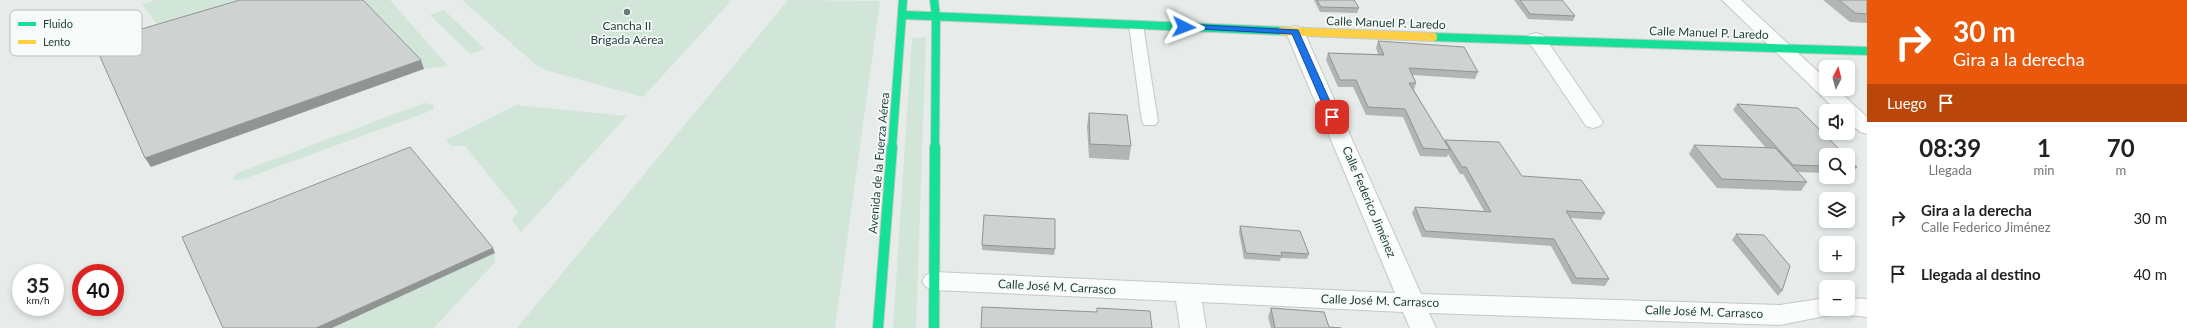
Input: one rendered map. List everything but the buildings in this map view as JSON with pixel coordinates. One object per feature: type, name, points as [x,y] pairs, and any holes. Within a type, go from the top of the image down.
[{"type":"main road","name":"Avenida de la Fuerza Aérea","points":[[878,328],[904,0]]},
{"type":"main road","points":[[934,0],[936,16],[934,328]]},
{"type":"main road","name":"Calle Manuel P. Laredo","points":[[904,15],[1295,32],[1867,51]]},
{"type":"street","points":[[1731,0],[1867,128]]},
{"type":"street","name":"Calle Federico Jiménez","points":[[1295,32],[1424,328]]},
{"type":"street","points":[[1536,39],[1593,122]]},
{"type":"street","name":"Calle José M. Carrasco","points":[[935,281],[1413,303],[1780,315],[1819,308]]},
{"type":"street","points":[[1187,293],[1193,328]]},
{"type":"street","points":[[1855,307],[1867,308]]},
{"type":"lane","points":[[1136,25],[1150,122]]},
{"type":"green space","points":[[156,0],[242,0],[158,26],[142,4]]},
{"type":"green space","points":[[359,0],[390,0],[448,66],[424,69]]},
{"type":"green space","points":[[462,0],[732,0],[643,97],[545,70],[536,65]]},
{"type":"green space","points":[[788,0],[880,1],[835,328],[517,328]]},
{"type":"green space","points":[[444,10],[485,49],[470,54],[430,15]]},
{"type":"green space","points":[[926,37],[916,328],[893,328],[912,38]]},
{"type":"green space","points":[[424,103],[434,105],[433,110],[244,179],[236,180],[233,177],[240,172]]},
{"type":"green space","points":[[516,105],[627,116],[521,232],[512,220],[518,212],[465,146],[451,146],[446,140]]},
{"type":"green space","points":[[495,253],[495,262],[434,328],[332,328]]},
{"type":"traffic: fast","points":[[878,328],[903,0]]},
{"type":"traffic: fast","points":[[934,0],[936,16],[934,328]]},
{"type":"traffic: fast","points":[[904,15],[1282,31]]},
{"type":"traffic: fast","points":[[1433,37],[1867,51]]},
{"type":"traffic: slow","points":[[1282,31],[1433,37]]},
{"type":"place","name":"Cancha II Brigada Aérea","points":[[627,12]]},
{"type":"route","points":[[1184,27],[1295,32],[1332,117]]}]
